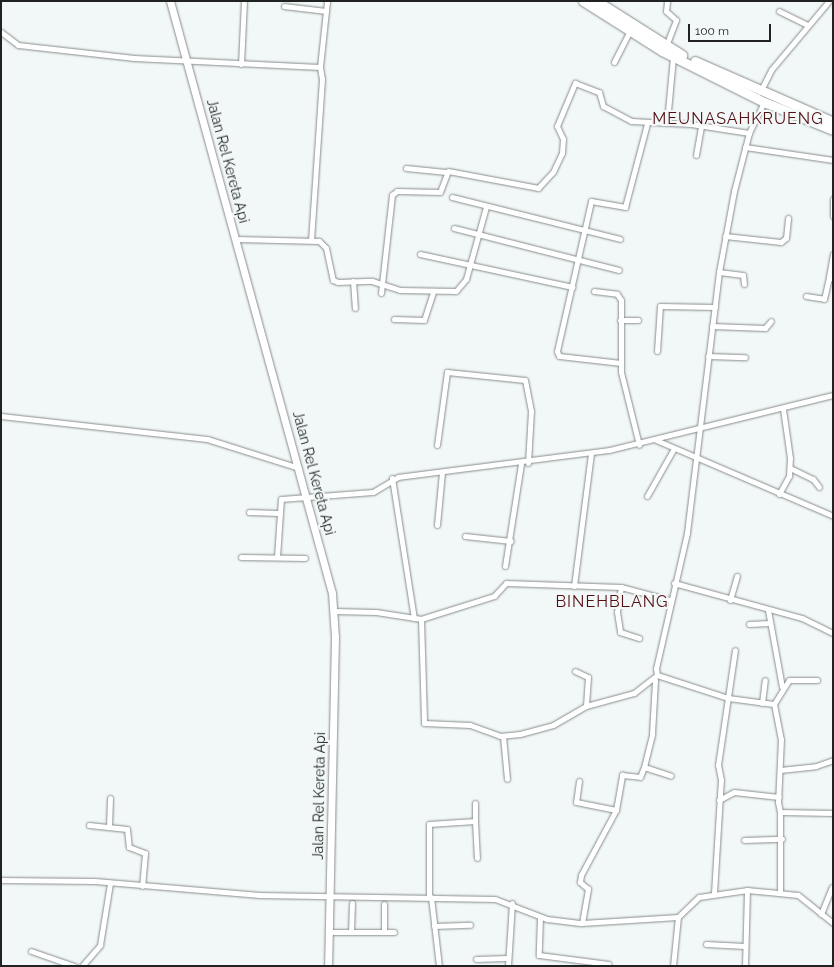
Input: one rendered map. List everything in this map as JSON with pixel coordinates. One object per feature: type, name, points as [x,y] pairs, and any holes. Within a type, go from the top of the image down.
[{"type":"highway","points":[[583,1],[630,32],[673,57],[764,102],[833,130]]},
{"type":"highway","points":[[597,1],[666,46],[760,92],[833,122]]},
{"type":"main road","name":"Jalan Rel Kereta Api","points":[[170,1],[330,579],[334,611],[328,966]]},
{"type":"street","points":[[241,64],[244,1]]},
{"type":"street","points":[[311,240],[322,79],[320,68],[327,1]]},
{"type":"street","points":[[666,46],[676,20],[666,11],[667,1]]},
{"type":"street","points":[[760,92],[771,70],[806,24],[829,1]]},
{"type":"street","points":[[284,6],[326,11]]},
{"type":"street","points":[[779,11],[806,24]]},
{"type":"street","points":[[1,32],[18,46],[134,58],[186,58],[241,64],[320,68]]},
{"type":"street","points":[[614,62],[630,32]]},
{"type":"street","points":[[667,122],[673,57]]},
{"type":"street","points":[[406,168],[446,172],[538,188],[560,157],[564,145],[557,126],[576,82],[602,94],[603,106],[613,112],[647,124],[667,122],[749,133]]},
{"type":"street","points":[[582,923],[588,888],[580,881],[603,830],[616,810],[622,775],[640,778],[652,734],[657,652],[687,533],[695,457],[725,236],[749,133],[764,102]]},
{"type":"street","points":[[620,363],[557,355],[591,201],[621,209],[626,206],[647,124]]},
{"type":"street","points":[[696,155],[701,126]]},
{"type":"street","points":[[745,147],[833,160]]},
{"type":"street","points":[[381,293],[392,195],[397,192],[440,192],[446,172]]},
{"type":"street","points":[[452,197],[486,207],[620,239]]},
{"type":"street","points":[[833,199],[833,216]]},
{"type":"street","points":[[236,239],[311,240],[326,248],[333,280],[372,280],[383,285],[433,293],[461,289],[486,207]]},
{"type":"street","points":[[725,236],[781,242],[786,238],[788,218]]},
{"type":"street","points":[[454,228],[619,270]]},
{"type":"street","points":[[420,254],[572,287]]},
{"type":"street","points":[[806,296],[824,298],[831,278],[833,254]]},
{"type":"street","points":[[719,272],[743,275],[744,284]]},
{"type":"street","points":[[352,281],[355,308]]},
{"type":"street","points":[[594,291],[619,295],[620,363],[639,444]]},
{"type":"street","points":[[394,318],[424,320],[433,293]]},
{"type":"street","points":[[657,351],[660,306],[715,307]]},
{"type":"street","points":[[620,320],[638,320]]},
{"type":"street","points":[[712,326],[766,328],[771,321]]},
{"type":"street","points":[[708,356],[745,357]]},
{"type":"street","points":[[437,446],[447,372],[524,380],[531,411],[528,463]]},
{"type":"street","points":[[277,557],[278,513],[281,499],[307,499],[373,492],[392,478],[521,464],[591,453],[699,430],[833,396]]},
{"type":"street","points":[[780,494],[790,468],[783,409]]},
{"type":"street","points":[[1,416],[208,439],[299,468]]},
{"type":"street","points":[[656,440],[673,450],[695,457],[833,516]]},
{"type":"street","points":[[647,496],[673,450]]},
{"type":"street","points":[[574,586],[591,453]]},
{"type":"street","points":[[506,566],[511,541],[521,464]]},
{"type":"street","points":[[790,468],[813,479],[818,487]]},
{"type":"street","points":[[437,525],[442,472]]},
{"type":"street","points":[[392,478],[414,618]]},
{"type":"street","points":[[249,512],[278,513]]},
{"type":"street","points":[[464,536],[511,541]]},
{"type":"street","points":[[241,557],[305,558]]},
{"type":"street","points":[[730,600],[737,576]]},
{"type":"street","points":[[674,583],[730,600],[802,618],[833,633]]},
{"type":"street","points":[[334,611],[376,612],[421,619],[494,596],[503,584],[621,587],[670,600]]},
{"type":"street","points":[[621,587],[617,612],[620,632],[639,638]]},
{"type":"street","points":[[768,610],[782,687]]},
{"type":"street","points":[[421,619],[425,675],[422,721],[470,725],[503,736],[542,730],[586,706],[634,693],[656,677]]},
{"type":"street","points":[[749,624],[770,623]]},
{"type":"street","points":[[714,893],[719,800],[718,765],[735,650]]},
{"type":"street","points":[[575,671],[588,676],[586,706]]},
{"type":"street","points":[[656,677],[728,698],[774,704]]},
{"type":"street","points":[[780,893],[782,839],[779,797],[781,739],[774,704],[782,687],[791,679],[817,680]]},
{"type":"street","points":[[762,703],[765,680]]},
{"type":"street","points":[[503,736],[507,779]]},
{"type":"street","points":[[780,770],[816,766],[833,760]]},
{"type":"street","points":[[644,766],[671,776]]},
{"type":"street","points":[[579,781],[576,802],[616,810]]},
{"type":"street","points":[[719,800],[734,792],[779,797]]},
{"type":"street","points":[[109,827],[110,798]]},
{"type":"street","points":[[475,803],[477,858]]},
{"type":"street","points":[[780,812],[833,813]]},
{"type":"street","points":[[439,966],[430,897],[429,824],[475,821]]},
{"type":"street","points":[[89,825],[126,829],[129,847],[144,852],[142,886]]},
{"type":"street","points":[[744,840],[782,839]]},
{"type":"street","points":[[1,880],[110,883],[234,894],[495,899],[512,903],[540,917],[582,923],[678,917]]},
{"type":"street","points":[[82,966],[100,945],[110,883]]},
{"type":"street","points":[[821,914],[832,887]]},
{"type":"street","points":[[745,966],[748,890]]},
{"type":"street","points":[[673,966],[678,917],[694,899],[714,893],[748,890],[780,893],[801,897],[833,923]]},
{"type":"street","points":[[351,932],[352,903]]},
{"type":"street","points":[[508,966],[512,903]]},
{"type":"street","points":[[384,904],[384,932]]},
{"type":"street","points":[[540,917],[538,955],[608,964]]},
{"type":"street","points":[[434,926],[470,925]]},
{"type":"street","points":[[329,932],[394,932]]},
{"type":"street","points":[[706,944],[745,946]]},
{"type":"street","points":[[31,951],[74,966]]},
{"type":"street","points":[[476,959],[508,958]]},
{"type":"district","name":"MEUNASAHKRUENG","points":[[738,119]]},
{"type":"district","name":"BINEHBLANG","points":[[612,602]]}]
